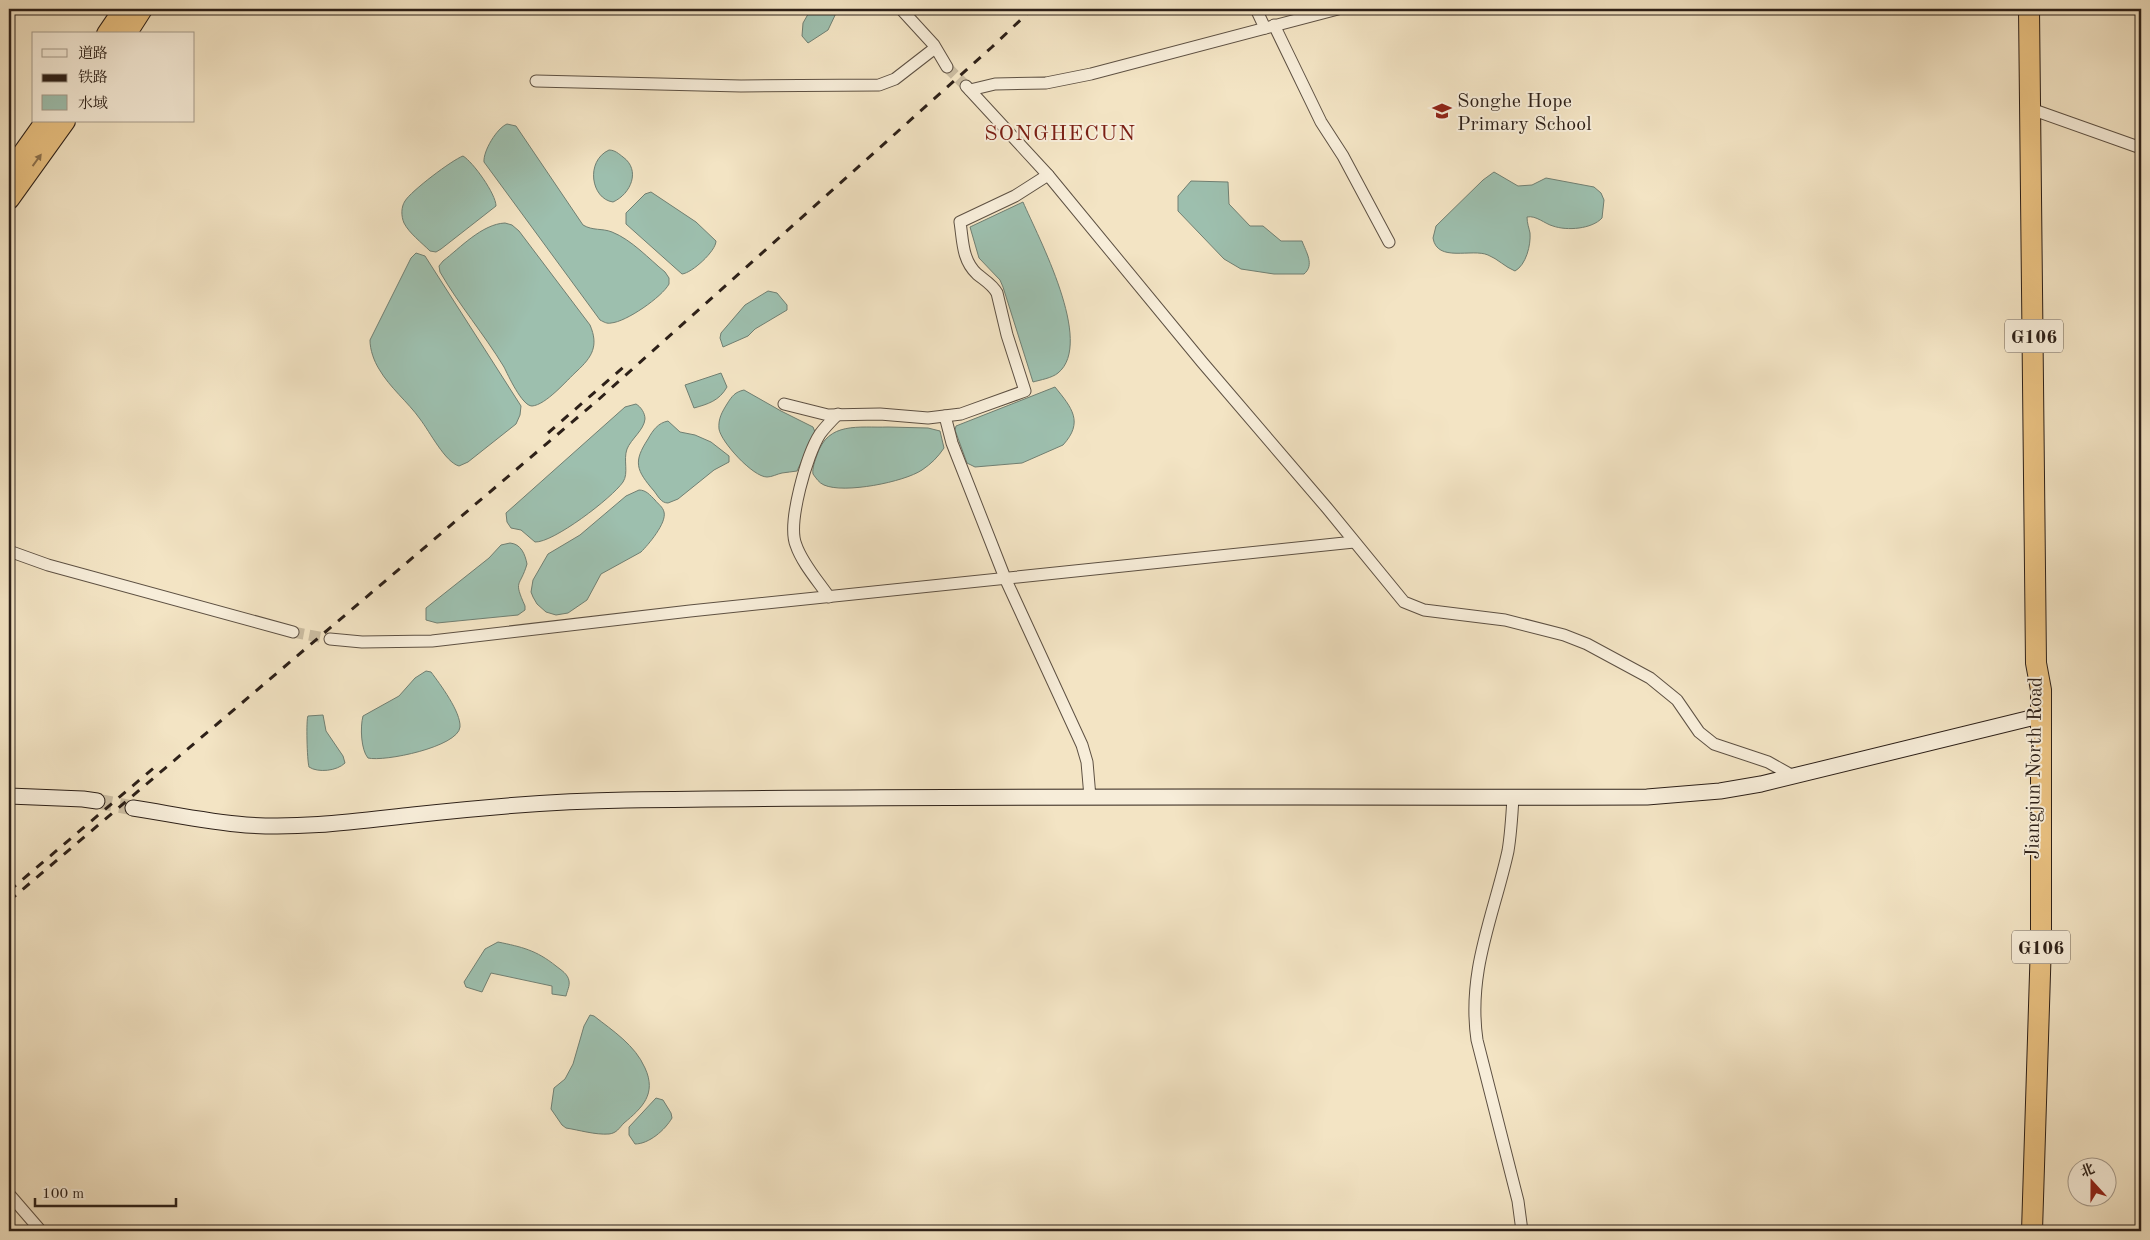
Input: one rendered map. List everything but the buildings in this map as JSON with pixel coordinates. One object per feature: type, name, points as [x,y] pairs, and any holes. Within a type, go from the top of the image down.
[{"type":"highway","points":[[108,32],[124,9]]},
{"type":"highway","points":[[127,32],[142,9]]},
{"type":"highway","name":"G106","points":[[2029,9],[2036,663]]},
{"type":"highway","points":[[9,173],[45,122]]},
{"type":"highway","points":[[9,199],[64,122]]},
{"type":"highway","name":"Jiangjun North Road","points":[[2021,1231],[2030,942],[2031,690],[2036,663]]},
{"type":"highway","name":"Jiangjun North Road","points":[[2032,1231],[2041,942],[2041,690],[2036,663]]},
{"type":"main road","points":[[133,808],[203,820],[276,826],[335,823],[514,804],[578,800],[1672,795],[1744,788],[2031,718]]},
{"type":"main road","points":[[9,796],[97,801]]},
{"type":"street","points":[[901,9],[935,48],[947,66]]},
{"type":"street","points":[[1256,9],[1270,27],[1389,242]]},
{"type":"street","points":[[1338,9],[1091,74],[1046,82],[995,84],[968,88],[1048,175],[1398,597],[1410,606],[1424,610],[1505,620],[1587,644],[1650,678],[1677,700],[1699,732],[1714,744],[1768,762],[1793,776]]},
{"type":"street","points":[[536,80],[741,86],[879,85],[895,79],[935,48]]},
{"type":"street","points":[[2031,109],[2141,148]]},
{"type":"street","points":[[784,404],[828,415],[880,414],[928,418],[974,410],[1025,391],[1007,335],[997,293],[969,264],[964,251],[960,222],[1015,196],[1048,175]]},
{"type":"street","points":[[829,597],[799,552],[793,533],[796,506],[802,481],[819,436],[838,414]]},
{"type":"street","points":[[945,416],[952,443],[1005,578],[1082,745],[1087,762],[1090,797]]},
{"type":"street","points":[[330,639],[362,642],[432,641],[1354,542]]},
{"type":"street","points":[[9,551],[48,566],[293,632]]},
{"type":"street","points":[[1513,797],[1512,828],[1480,957],[1474,1015],[1477,1040],[1518,1200],[1522,1231]]},
{"type":"street","points":[[9,1194],[41,1231]]},
{"type":"water","points":[[811,9],[838,9],[828,30],[808,43],[802,36],[803,23]]},
{"type":"water","points":[[507,124],[516,126],[583,225],[619,235],[665,272],[669,278],[669,284],[643,308],[618,322],[606,323],[600,320],[484,162],[484,157],[491,140]]},
{"type":"water","points":[[609,150],[617,152],[632,168],[632,181],[629,188],[613,202],[600,194],[594,179],[596,162],[601,155]]},
{"type":"water","points":[[463,156],[483,179],[492,194],[496,206],[441,249],[436,252],[430,251],[406,227],[402,217],[403,206],[409,196],[423,183]]},
{"type":"water","points":[[1494,172],[1518,186],[1532,185],[1546,178],[1594,187],[1601,193],[1604,200],[1602,218],[1592,225],[1572,229],[1559,228],[1534,217],[1527,217],[1530,233],[1529,249],[1525,260],[1515,271],[1488,255],[1481,253],[1448,253],[1441,250],[1436,246],[1433,238],[1436,226],[1483,180]]},
{"type":"water","points":[[1191,181],[1228,182],[1229,204],[1250,226],[1263,226],[1281,241],[1302,241],[1309,258],[1309,267],[1304,274],[1274,274],[1241,269],[1224,259],[1178,211],[1178,196]]},
{"type":"water","points":[[651,192],[696,222],[716,241],[708,256],[686,273],[682,274],[626,224],[626,213],[645,194]]},
{"type":"water","points":[[1023,202],[1060,289],[1067,315],[1070,339],[1068,358],[1058,373],[1049,378],[1033,382],[1003,287],[1000,280],[979,258],[970,227]]},
{"type":"water","points":[[505,223],[512,225],[519,231],[590,325],[593,332],[594,345],[587,361],[550,397],[538,405],[532,406],[528,405],[520,396],[504,367],[447,284],[440,272],[439,266],[480,232],[496,224]]},
{"type":"water","points":[[416,253],[425,256],[521,406],[516,424],[468,462],[459,466],[448,459],[415,413],[383,376],[375,362],[371,348],[370,340],[411,258]]},
{"type":"water","points":[[768,291],[777,293],[787,305],[787,310],[755,329],[748,336],[723,347],[720,338],[721,333],[745,305]]},
{"type":"water","points":[[721,373],[727,387],[724,392],[713,401],[694,408],[685,385]]},
{"type":"water","points":[[1055,387],[1071,409],[1074,422],[1073,429],[1063,445],[1022,463],[975,467],[967,463],[955,430],[956,426]]},
{"type":"water","points":[[744,390],[813,427],[815,432],[797,471],[769,477],[761,475],[738,458],[725,442],[719,429],[721,416],[732,397]]},
{"type":"water","points":[[636,404],[641,408],[645,419],[640,431],[627,449],[625,478],[617,489],[568,528],[543,540],[535,542],[521,530],[511,528],[507,522],[506,513],[625,407]]},
{"type":"water","points":[[668,421],[680,432],[695,435],[711,442],[729,456],[729,462],[714,470],[678,499],[668,503],[660,499],[643,477],[640,471],[639,460],[643,447],[654,430],[661,423]]},
{"type":"water","points":[[856,427],[928,428],[940,431],[944,448],[922,470],[902,479],[874,485],[845,488],[833,487],[822,484],[813,474],[817,455],[822,444],[829,436],[837,431]]},
{"type":"water","points":[[639,490],[650,495],[662,507],[664,512],[663,522],[652,539],[641,552],[601,574],[587,600],[568,613],[556,615],[546,612],[537,604],[531,592],[533,580],[548,554],[580,535],[626,496]]},
{"type":"water","points":[[510,543],[517,545],[522,550],[527,564],[519,584],[519,591],[525,610],[518,615],[437,623],[426,620],[426,608],[489,558],[501,545]]},
{"type":"water","points":[[426,671],[431,672],[454,706],[460,727],[456,734],[447,741],[419,752],[389,758],[368,758],[364,750],[362,738],[363,716],[399,696],[415,678]]},
{"type":"water","points":[[323,715],[326,731],[343,756],[345,763],[337,768],[317,770],[309,767],[307,719],[308,716]]},
{"type":"water","points":[[498,942],[535,953],[562,971],[569,981],[566,996],[552,994],[552,986],[491,973],[482,992],[466,987],[464,982],[485,949]]},
{"type":"water","points":[[590,1015],[609,1027],[629,1045],[641,1060],[648,1077],[648,1093],[642,1106],[618,1130],[609,1134],[566,1128],[551,1109],[554,1088],[565,1079],[573,1064],[584,1026]]},
{"type":"water","points":[[656,1098],[663,1100],[672,1118],[656,1136],[646,1142],[635,1144],[629,1135],[629,1127]]},
{"type":"tunnel","points":[[947,67],[966,86]]},
{"type":"tunnel","points":[[293,632],[330,639]]},
{"type":"tunnel","points":[[97,801],[133,808]]},
{"type":"railway","points":[[9,901],[598,400],[1032,9]]},
{"type":"railway","points":[[548,433],[627,364]]},
{"type":"railway","points":[[9,891],[156,766]]},
{"type":"place","name":"Songhe Hope Primary School","points":[[1442,111]]},
{"type":"district","name":"SONGHECUN","points":[[1060,132]]}]
